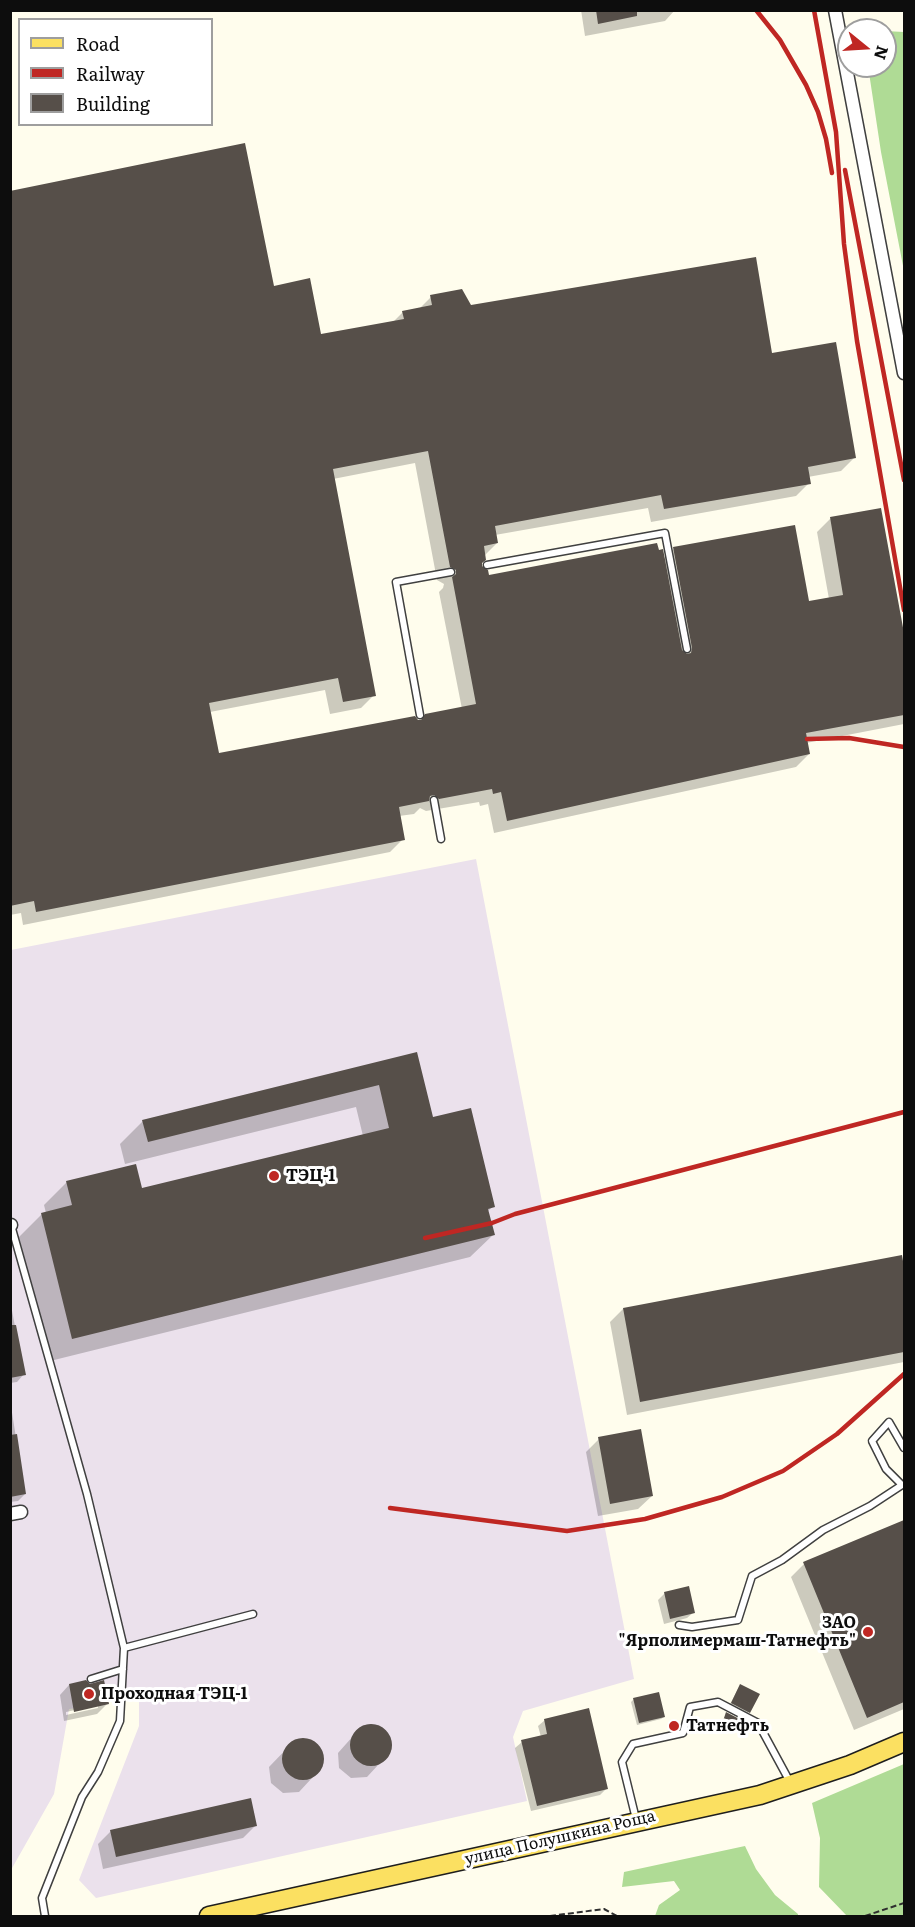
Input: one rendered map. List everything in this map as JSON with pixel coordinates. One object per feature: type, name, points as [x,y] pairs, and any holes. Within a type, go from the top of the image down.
[{"type":"main road","name":"улица Полушкина Роща","points":[[209,1917],[731,1801],[792,1785],[850,1765],[904,1742]]},
{"type":"street","points":[[836,10],[904,373]]},
{"type":"lane","points":[[487,565],[665,533],[687,649]]},
{"type":"lane","points":[[420,715],[396,582],[451,572]]},
{"type":"lane","points":[[434,800],[441,839]]},
{"type":"lane","points":[[11,1225],[87,1494],[124,1648],[120,1721],[99,1772],[82,1797],[42,1898],[45,1917]]},
{"type":"lane","points":[[679,1625],[692,1627],[738,1620],[752,1576],[782,1560],[823,1530],[870,1506],[902,1485],[886,1468],[872,1441],[889,1422],[904,1448]]},
{"type":"lane","points":[[124,1648],[254,1614]]},
{"type":"lane","points":[[91,1679],[123,1669]]},
{"type":"lane","points":[[636,1821],[622,1762],[633,1744],[683,1733],[690,1707],[718,1702],[758,1723],[792,1785]]},
{"type":"path","points":[[865,1917],[904,1903]]},
{"type":"path","points":[[550,1917],[604,1909],[617,1917]]},
{"type":"shaded area","points":[[476,859],[634,1679],[523,1711],[513,1737],[527,1801],[96,1898],[79,1880],[139,1726],[139,1695],[108,1701],[109,1704],[69,1709],[54,1794],[11,1870],[11,950]]},
{"type":"green space","points":[[897,32],[904,32],[904,271],[881,152],[870,78],[897,78]]},
{"type":"green space","points":[[904,1764],[904,1916],[847,1916],[819,1887],[820,1838],[812,1803]]},
{"type":"green space","points":[[745,1846],[756,1869],[775,1895],[798,1916],[655,1916],[659,1905],[680,1890],[674,1881],[622,1887],[624,1872]]},
{"type":"building","points":[[596,10],[637,10],[637,16],[598,24]]},
{"type":"building","points":[[245,143],[274,286],[310,278],[321,334],[404,319],[402,311],[432,305],[430,295],[462,289],[471,305],[756,257],[772,353],[836,342],[856,458],[808,467],[811,484],[664,509],[661,495],[495,526],[498,543],[484,546],[486,560],[482,566],[488,570],[489,575],[657,543],[659,550],[663,549],[682,650],[687,654],[691,653],[692,648],[673,547],[795,525],[809,601],[843,595],[830,517],[881,508],[904,633],[904,715],[806,733],[810,754],[507,821],[501,792],[493,794],[492,789],[439,799],[434,795],[430,796],[429,801],[399,807],[405,840],[36,912],[34,901],[10,906],[10,191]],"holes":[[[428,451],[450,567],[456,570],[456,574],[452,577],[476,704],[425,714],[421,720],[415,716],[219,753],[209,703],[338,678],[343,702],[376,696],[333,469]]]},
{"type":"building","points":[[417,1052],[433,1117],[471,1108],[495,1207],[488,1209],[495,1235],[72,1339],[41,1213],[72,1205],[66,1181],[136,1164],[142,1188],[389,1128],[379,1085],[148,1142],[142,1120]]},
{"type":"building","points":[[902,1255],[904,1352],[640,1402],[623,1308]]},
{"type":"building","points":[[10,1325],[16,1325],[26,1375],[10,1378]]},
{"type":"building","points":[[641,1429],[653,1496],[610,1504],[598,1437]]},
{"type":"building","points":[[17,1434],[26,1494],[10,1497],[10,1435]]},
{"type":"building","name":"ЗАО \"Ярполимермаш-Татнефть\"","points":[[904,1520],[904,1702],[867,1718],[803,1562]]},
{"type":"building","points":[[689,1586],[695,1613],[670,1619],[664,1592]]},
{"type":"building","name":"Проходная ТЭЦ-1","points":[[86,1680],[90,1684],[104,1680],[109,1704],[74,1712],[69,1684]]},
{"type":"building","points":[[740,1684],[760,1694],[750,1713],[731,1703]]},
{"type":"building","points":[[659,1692],[665,1717],[639,1723],[633,1698]]},
{"type":"building","points":[[589,1708],[608,1789],[537,1806],[521,1740],[547,1734],[544,1719]]},
{"type":"building","points":[[726,1712],[745,1722],[743,1727],[724,1718]]},
{"type":"building","points":[[371,1724],[379,1725],[386,1730],[391,1737],[391,1753],[386,1760],[379,1765],[371,1766],[363,1765],[356,1760],[351,1753],[350,1745],[351,1737],[356,1730],[363,1725]]},
{"type":"building","points":[[303,1738],[311,1739],[318,1744],[323,1751],[323,1767],[318,1774],[311,1779],[303,1780],[295,1779],[288,1774],[283,1767],[282,1759],[283,1751],[288,1744],[295,1739]]},
{"type":"building","points":[[251,1798],[257,1826],[116,1857],[110,1830]]},
{"type":"railway","points":[[756,10],[780,40],[806,85],[818,112],[826,139],[832,173]]},
{"type":"railway","points":[[814,10],[836,132],[844,244],[857,341],[904,610]]},
{"type":"railway","points":[[845,170],[904,480]]},
{"type":"railway","points":[[807,739],[849,738],[904,747]]},
{"type":"railway","points":[[425,1238],[492,1223],[515,1214],[904,1112]]},
{"type":"railway","points":[[390,1508],[567,1531],[645,1519],[722,1497],[783,1471],[837,1434],[904,1374]]},
{"type":"place","name":"ТЭЦ-1","points":[[274,1176]]},
{"type":"place","name":"ЗАО \"Ярполимермаш-Татнефть\"","points":[[868,1632]]},
{"type":"place","name":"Проходная ТЭЦ-1","points":[[89,1694]]},
{"type":"place","name":"Татнефть","points":[[674,1726]]}]
